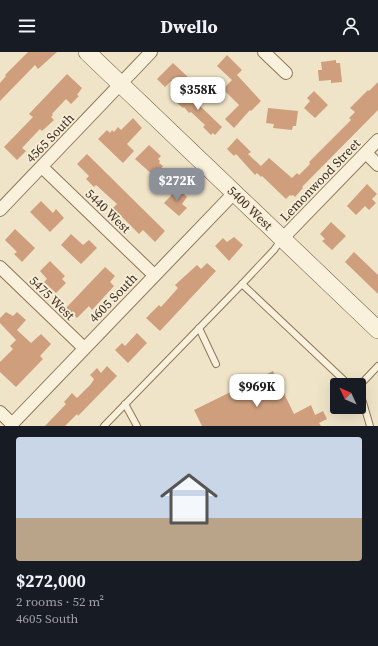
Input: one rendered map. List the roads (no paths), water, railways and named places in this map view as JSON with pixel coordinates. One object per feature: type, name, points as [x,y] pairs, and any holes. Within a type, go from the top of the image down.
[{"type":"street","name":"5400 West","points":[[87,52],[378,330]]},
{"type":"street","name":"4565 South","points":[[0,210],[151,52]]},
{"type":"street","points":[[264,52],[286,73]]},
{"type":"street","name":"Lemonwood Street","points":[[282,239],[378,140]]},
{"type":"street","points":[[366,153],[378,165]]},
{"type":"street","name":"5440 West","points":[[42,167],[154,275]]},
{"type":"street","name":"4605 South","points":[[0,412],[12,424],[234,192]]},
{"type":"street","name":"5475 West","points":[[0,267],[84,348]]},
{"type":"lane","points":[[104,426],[242,284],[274,250],[282,239]]},
{"type":"lane","points":[[242,284],[342,378]]},
{"type":"lane","points":[[200,328],[216,364]]},
{"type":"lane","points":[[366,379],[378,366]]},
{"type":"lane","points":[[125,404],[137,426]]},
{"type":"lane","points":[[366,412],[370,426]]}]
